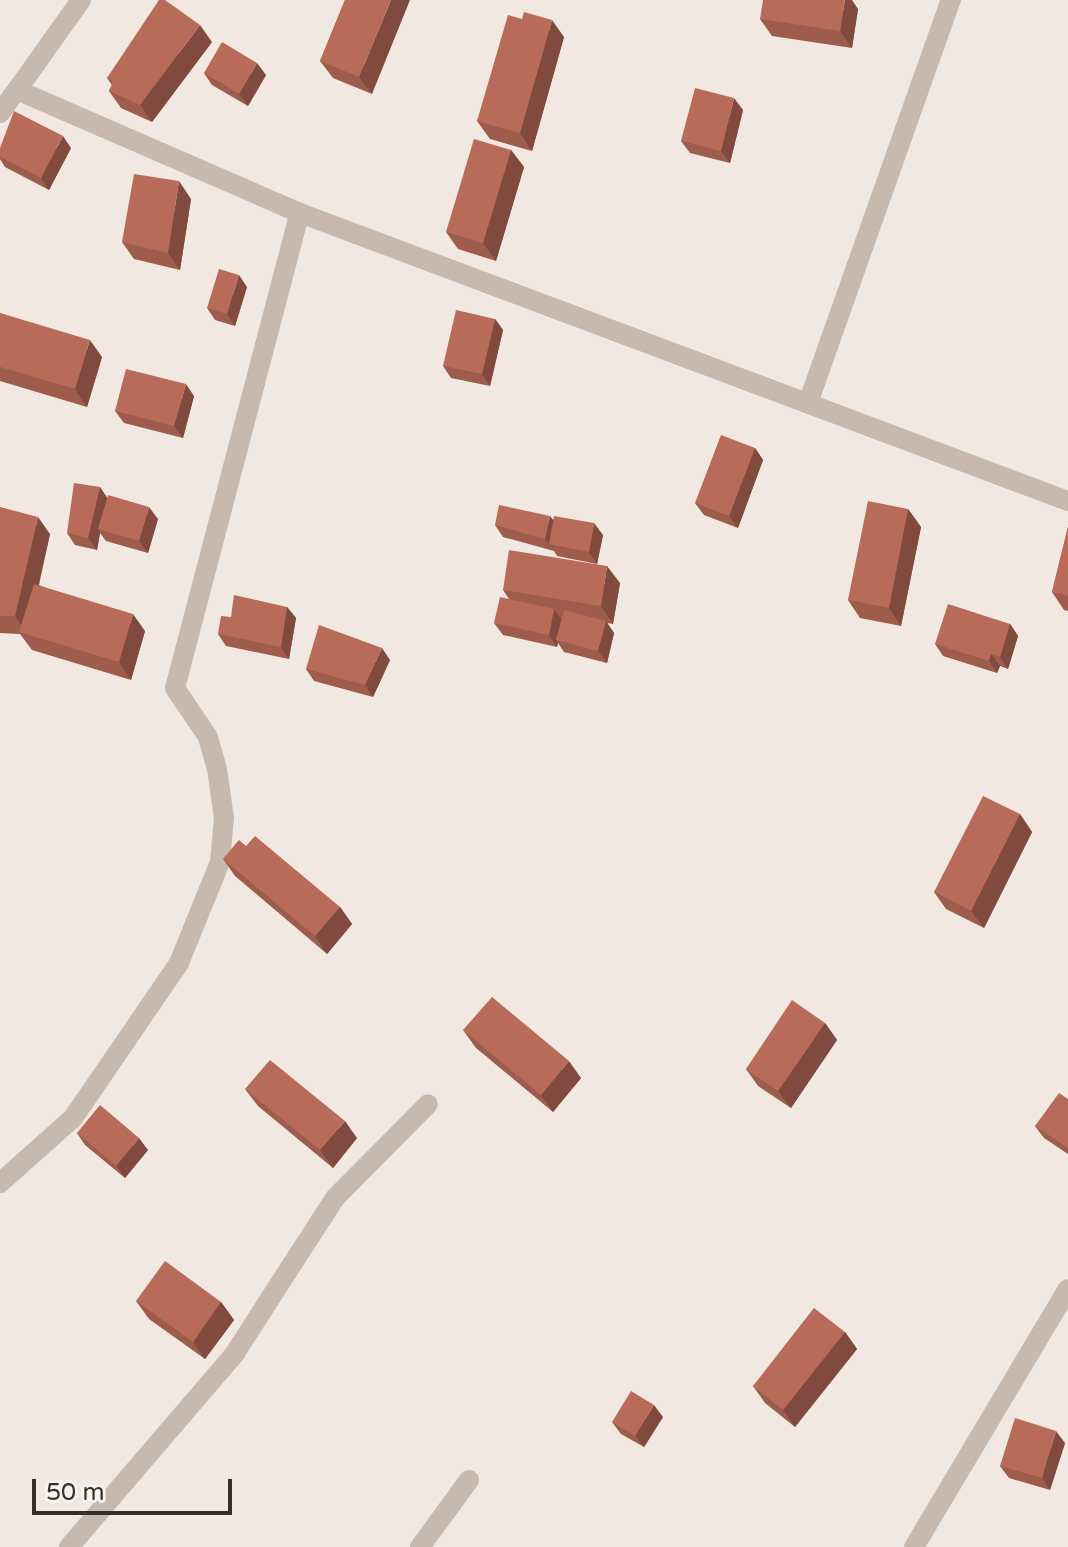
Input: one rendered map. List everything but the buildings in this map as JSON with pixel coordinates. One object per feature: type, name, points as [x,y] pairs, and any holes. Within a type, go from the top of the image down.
[{"type":"street","points":[[0,113],[81,0]]},
{"type":"street","points":[[808,403],[951,0]]},
{"type":"street","points":[[17,90],[300,213],[1068,501]]},
{"type":"street","points":[[0,1183],[73,1118],[171,976],[220,862],[224,818],[217,769],[208,737],[175,688],[300,213]]},
{"type":"street","points":[[69,1547],[235,1353],[335,1198],[428,1104]]},
{"type":"street","points":[[914,1547],[1068,1289]]},
{"type":"street","points":[[420,1547],[469,1480]]}]
